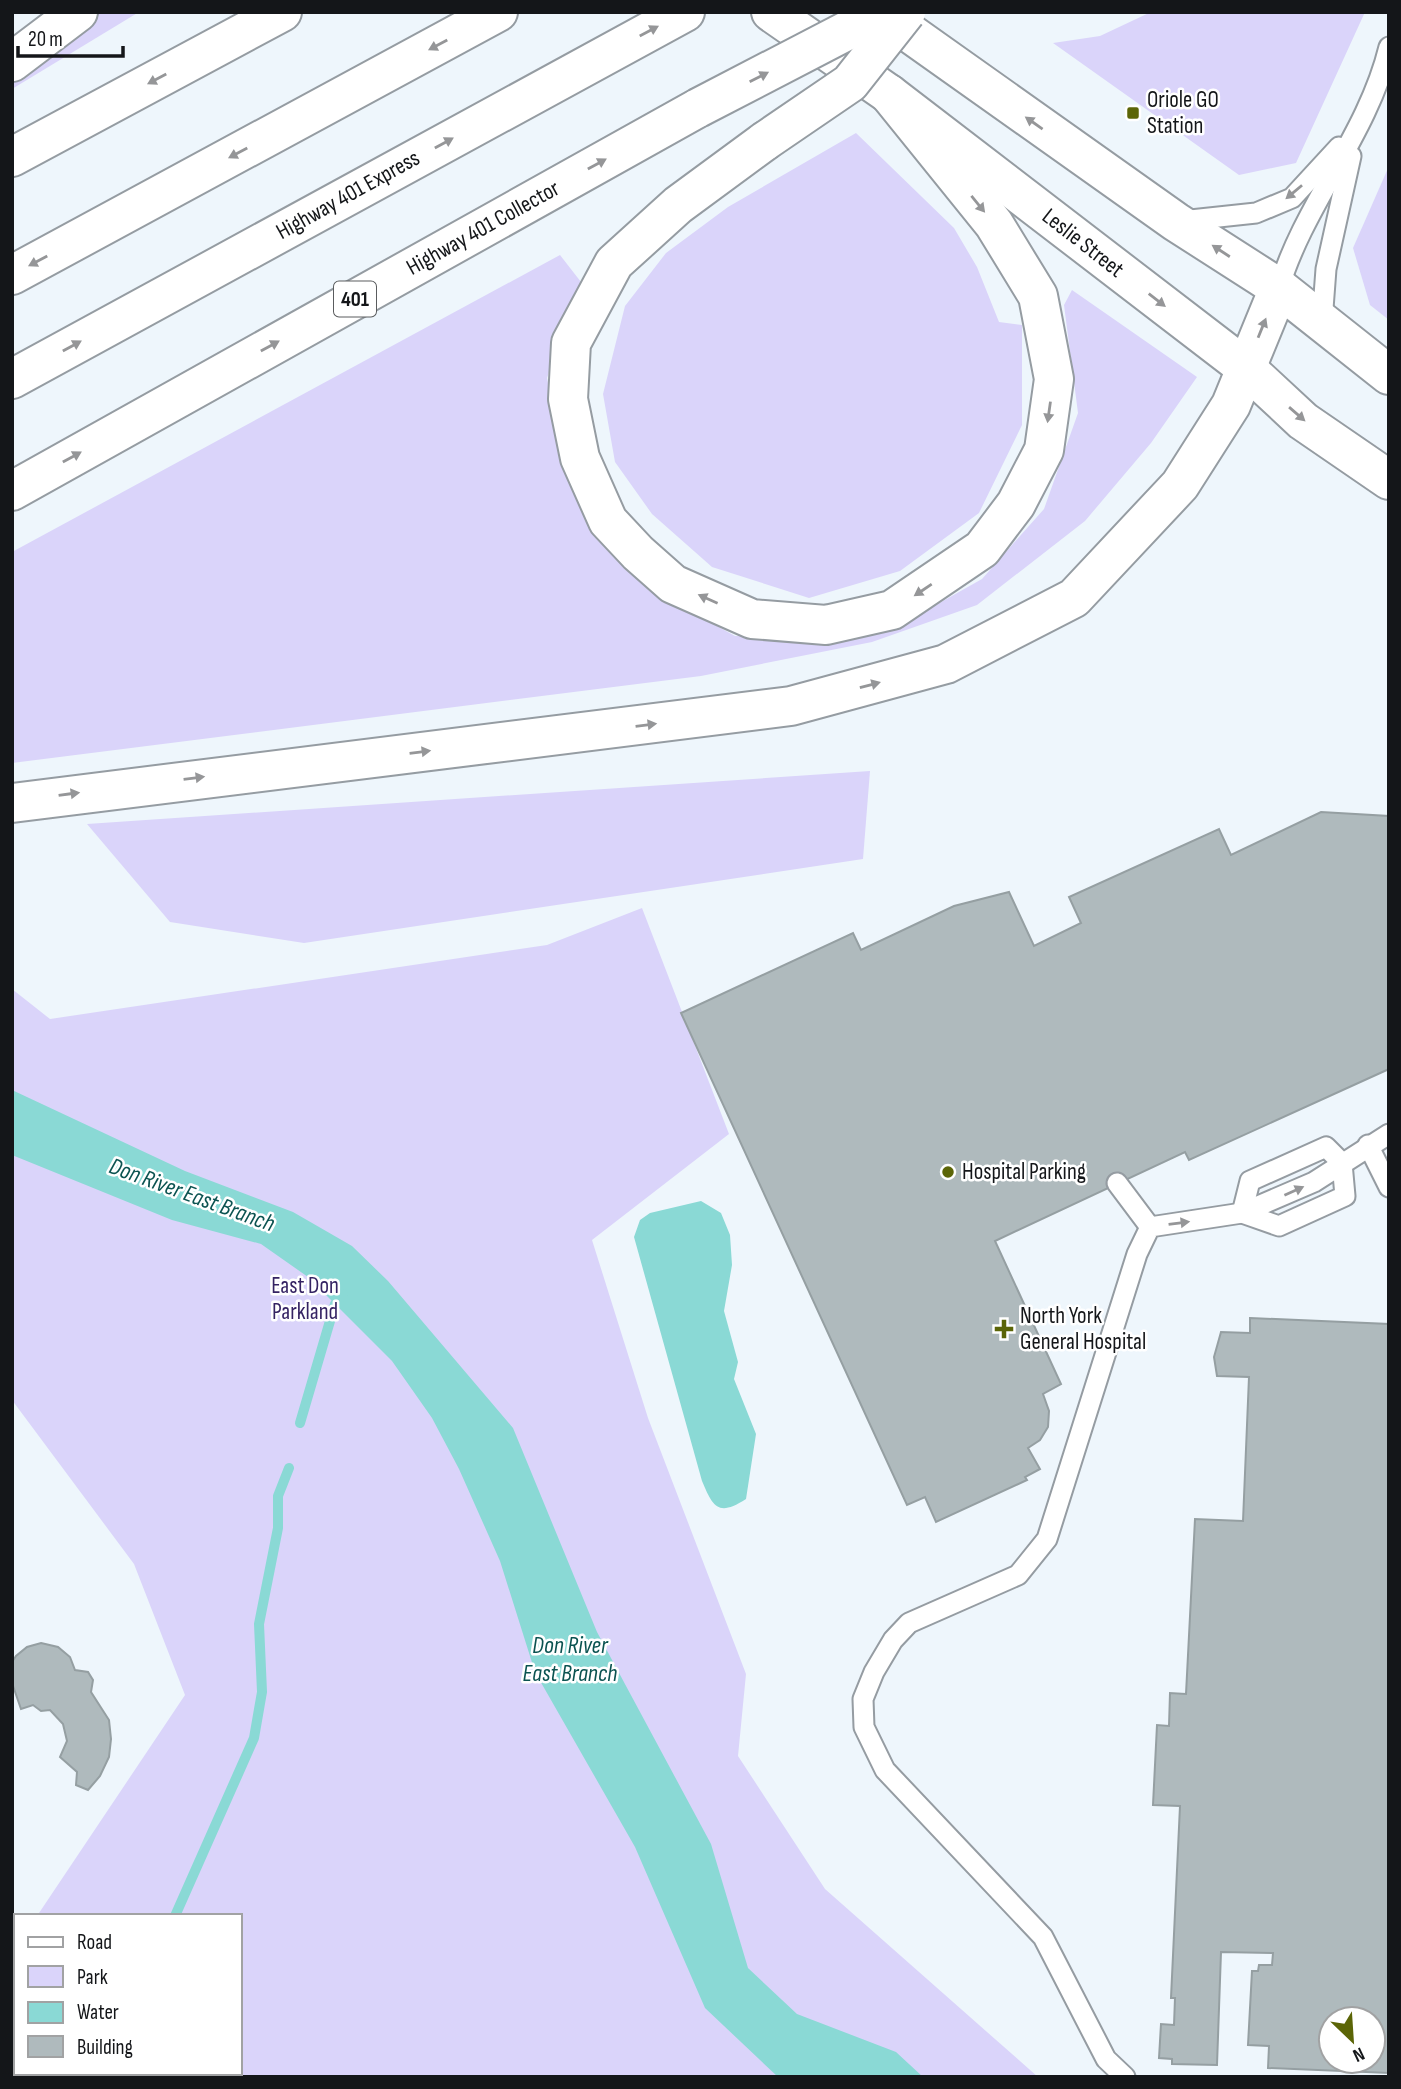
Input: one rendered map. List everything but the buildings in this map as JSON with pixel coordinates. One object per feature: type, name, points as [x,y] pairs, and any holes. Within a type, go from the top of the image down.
[{"type":"main road","points":[[12,62],[78,12]]},
{"type":"main road","points":[[12,157],[282,12]]},
{"type":"main road","points":[[12,275],[498,12]]},
{"type":"main road","name":"Highway 401 Express","points":[[12,379],[685,12]]},
{"type":"main road","name":"Leslie Street","points":[[771,12],[889,94],[1246,368],[1303,421],[1389,480]]},
{"type":"main road","points":[[882,12],[1176,222],[1279,288],[1389,375]]},
{"type":"main road","name":"Highway 401 Collector","points":[[12,491],[698,108],[882,12]]},
{"type":"main road","points":[[889,94],[994,224],[1038,296],[1054,379],[1044,450],[1016,504],[982,550],[892,610],[826,625],[752,619],[673,584],[608,521],[580,458],[568,399],[571,342],[614,263],[678,205],[850,83],[906,12]]},
{"type":"main road","points":[[12,803],[126,786],[791,706],[946,664],[1074,598],[1180,485],[1231,405],[1279,288]]},
{"type":"lane","points":[[1279,288],[1289,255],[1358,126],[1389,47]]},
{"type":"lane","points":[[1176,222],[1256,213],[1292,198],[1358,126]]},
{"type":"lane","points":[[1322,323],[1326,269],[1358,126]]},
{"type":"lane","points":[[1150,1227],[1242,1213],[1314,1182],[1389,1134]]},
{"type":"lane","points":[[1368,1145],[1389,1187]]},
{"type":"lane","points":[[1326,1147],[1342,1163],[1345,1196],[1279,1226],[1242,1213],[1250,1181],[1326,1147]]},
{"type":"lane","points":[[1117,1184],[1150,1227]]},
{"type":"lane","points":[[1125,2077],[1105,2059],[1043,1937],[885,1770],[864,1727],[863,1699],[874,1672],[893,1640],[909,1623],[1017,1575],[1047,1539],[1128,1285],[1150,1227]]},
{"type":"green space","points":[[56,12],[139,12],[12,89],[12,71]]},
{"type":"green space","points":[[1151,12],[1365,12],[1296,163],[1239,175],[1053,43],[1100,36]]},
{"type":"green space","points":[[856,133],[954,228],[977,267],[999,322],[1022,325],[1022,425],[979,513],[900,571],[809,598],[712,567],[652,514],[615,462],[603,394],[625,306],[666,253],[728,207]]},
{"type":"green space","points":[[1389,166],[1389,320],[1370,305],[1353,248]]},
{"type":"green space","points":[[560,255],[581,282],[547,378],[560,443],[652,590],[735,636],[844,635],[918,615],[982,579],[1044,509],[1078,413],[1064,305],[1072,290],[1197,377],[1151,443],[1085,521],[977,605],[872,642],[701,676],[12,763],[12,552]]},
{"type":"green space","points":[[870,771],[863,859],[304,943],[170,922],[87,824]]},
{"type":"green space","name":"East Don Parkland","points":[[642,908],[729,1134],[592,1240],[648,1418],[746,1674],[738,1756],[825,1889],[1038,2077],[12,2077],[14,1950],[14,2075],[242,2075],[242,1914],[38,1914],[185,1695],[134,1564],[12,1400],[12,989],[50,1019],[547,945]]},
{"type":"water","name":"Don River East Branch","points":[[12,1090],[185,1171],[293,1212],[352,1246],[388,1281],[513,1428],[597,1632],[711,1844],[748,1968],[797,2014],[896,2052],[923,2077],[778,2077],[705,2008],[635,1847],[535,1672],[500,1561],[459,1469],[432,1418],[392,1361],[308,1277],[261,1244],[172,1220],[12,1155]]},
{"type":"water","points":[[701,1201],[721,1213],[730,1235],[732,1265],[724,1311],[738,1362],[734,1379],[756,1434],[746,1499],[723,1508],[713,1503],[702,1481],[634,1237],[640,1220],[650,1213]]},
{"type":"waterway","points":[[300,1423],[335,1304],[343,1294]]},
{"type":"waterway","points":[[176,1914],[254,1738],[262,1692],[259,1624],[278,1528],[278,1496],[289,1468]]},
{"type":"place","name":"Oriole GO Station","points":[[1133,113]]},
{"type":"place","name":"Hospital Parking","points":[[948,1172]]},
{"type":"place","name":"North York General Hospital","points":[[1004,1329]]}]
